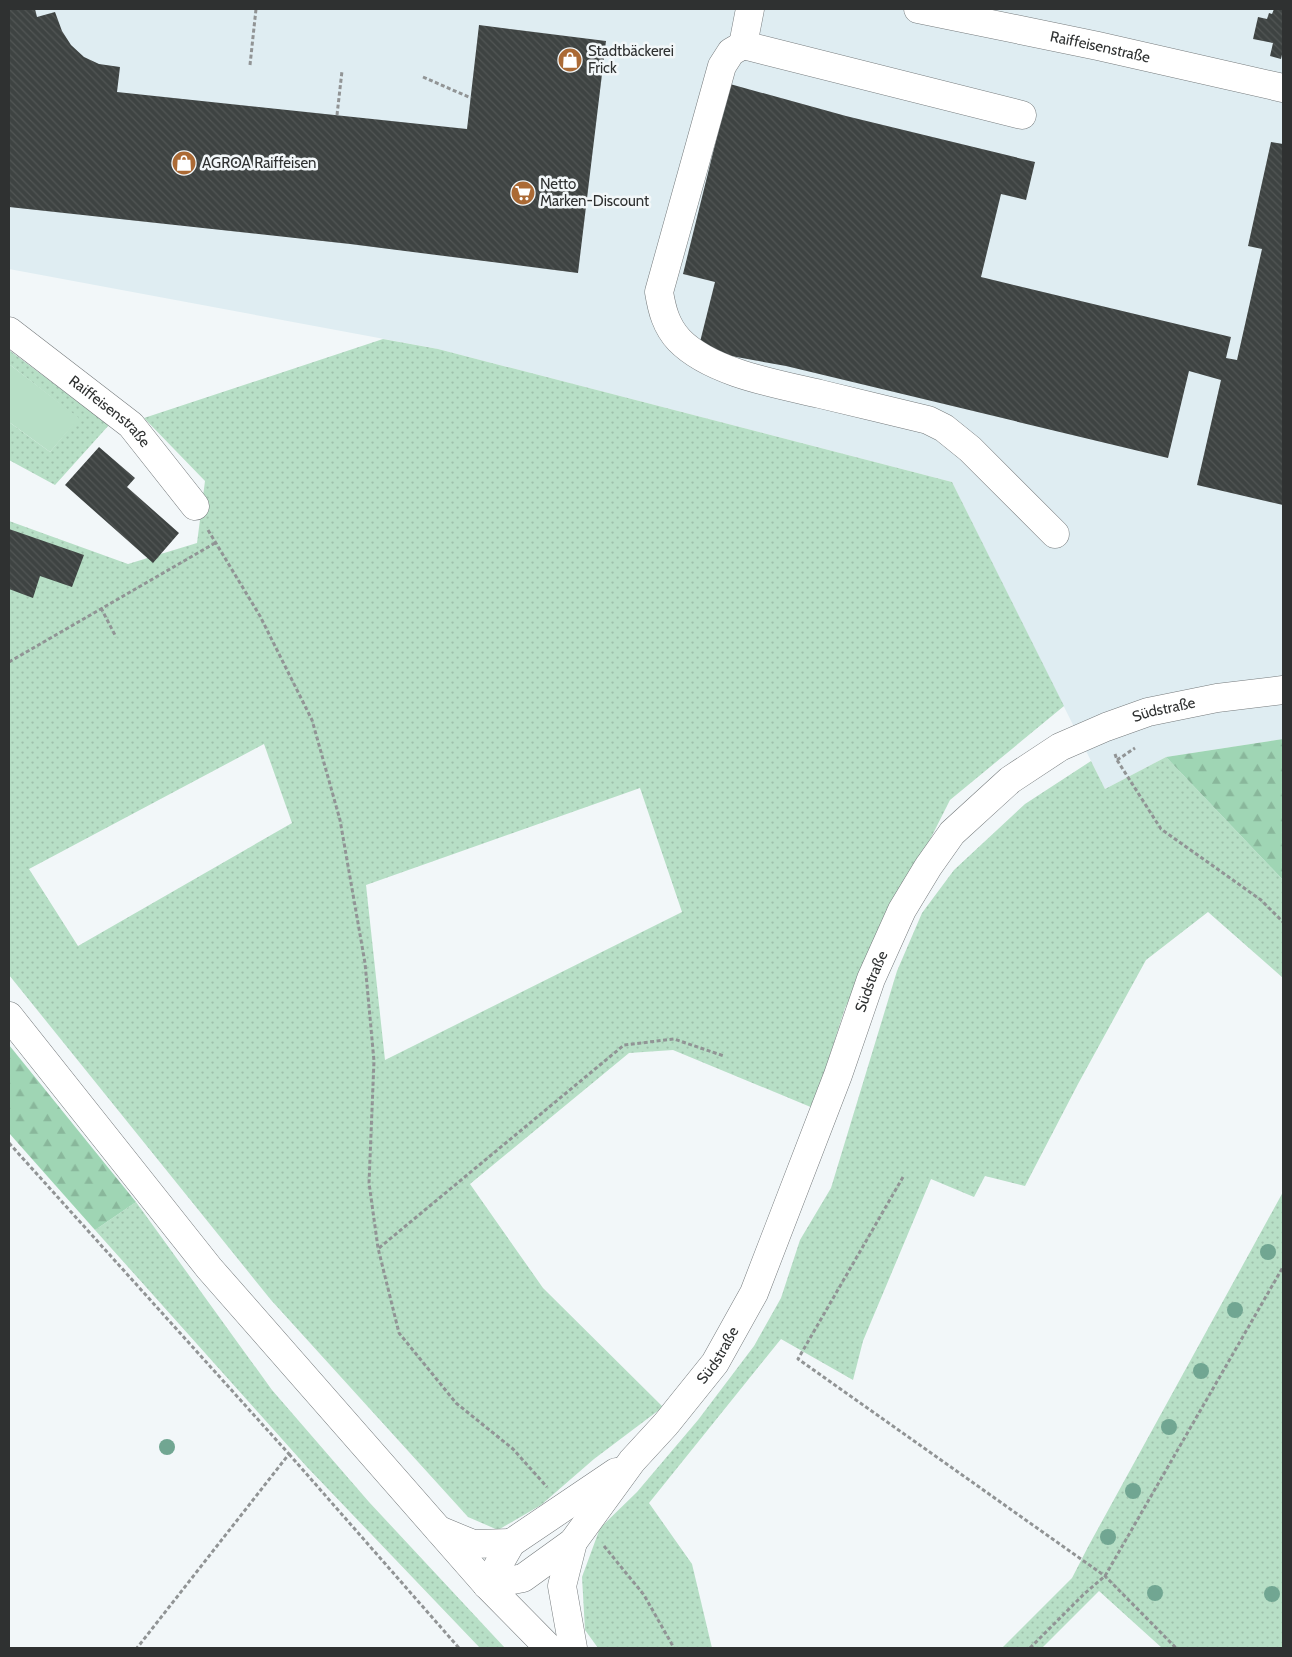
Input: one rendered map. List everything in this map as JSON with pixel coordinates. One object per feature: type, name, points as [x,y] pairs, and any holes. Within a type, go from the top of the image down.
[{"type":"street","points":[[743,45],[750,9]]},
{"type":"street","name":"Raiffeisenstraße","points":[[918,9],[1098,46],[1283,88]]},
{"type":"street","points":[[1022,115],[743,45],[731,52],[722,66],[659,292],[664,317],[678,340],[695,354],[734,372],[928,420],[944,428],[970,449],[1055,534]]},
{"type":"street","name":"Raiffeisenstraße","points":[[9,331],[131,425],[195,506]]},
{"type":"street","name":"Südstraße","points":[[487,1585],[523,1578],[573,1542],[632,1461],[666,1424],[715,1363],[754,1293],[838,1075],[871,979],[902,910],[928,867],[952,833],[1010,780],[1060,747],[1106,727],[1148,712],[1217,698],[1283,690]]},
{"type":"street","points":[[9,1016],[209,1268],[487,1585],[549,1648]]},
{"type":"street","name":"Südstraße","points":[[487,1585],[511,1543],[632,1461]]},
{"type":"street","points":[[439,1530],[473,1544],[511,1543]]},
{"type":"street","name":"Südstraße","points":[[573,1542],[562,1586],[573,1648]]},
{"type":"path","points":[[250,64],[256,9]]},
{"type":"path","points":[[337,115],[342,71]]},
{"type":"path","points":[[422,76],[470,98]]},
{"type":"path","points":[[9,662],[215,543],[260,616],[312,720],[340,820],[365,964],[374,1061],[369,1183],[378,1248],[399,1333],[456,1403],[513,1449],[549,1489]]},
{"type":"path","points":[[101,608],[116,637]]},
{"type":"path","points":[[1117,760],[1161,829],[1261,900],[1283,922]]},
{"type":"path","points":[[378,1248],[624,1045],[674,1039],[724,1056]]},
{"type":"path","points":[[9,1143],[289,1454],[459,1648]]},
{"type":"path","points":[[903,1177],[798,1360],[1105,1576],[1176,1648]]},
{"type":"path","points":[[1030,1648],[1084,1594],[1105,1576],[1283,1267]]},
{"type":"path","points":[[136,1648],[289,1454]]},
{"type":"path","points":[[604,1546],[644,1595],[674,1648]]},
{"type":"shaded area","points":[[9,9],[1283,9],[1283,739],[1166,757],[1105,789],[952,482],[438,349],[9,269]]},
{"type":"green space","points":[[383,339],[438,349],[952,482],[1064,706],[950,800],[845,1008],[813,1108],[673,1050],[629,1053],[470,1184],[543,1288],[663,1407],[594,1459],[541,1505],[498,1530],[468,1517],[271,1300],[9,975],[9,521],[128,564],[197,543],[205,481],[144,418]],"holes":[[[264,744],[292,823],[78,946],[29,869]],[[640,788],[682,912],[385,1060],[366,885]]]},
{"type":"green space","points":[[9,350],[109,425],[55,485],[9,460],[9,422],[50,452],[78,418],[9,364]]},
{"type":"green space","points":[[9,364],[79,418],[50,452],[9,422]]},
{"type":"green space","points":[[1283,739],[1283,880],[1166,757]]},
{"type":"green space","points":[[1166,757],[1283,880],[1283,978],[1208,912],[1146,960],[1025,1186],[985,1176],[974,1197],[931,1179],[863,1341],[853,1380],[781,1339],[649,1503],[692,1564],[712,1648],[598,1648],[585,1630],[582,1577],[600,1528],[637,1492],[698,1420],[754,1346],[781,1298],[800,1240],[831,1188],[897,971],[922,913],[954,870],[1025,804],[1091,761],[1105,789]]},
{"type":"green space","points":[[9,1045],[136,1202],[95,1230],[9,1133]]},
{"type":"green space","points":[[1283,1192],[1283,1648],[1162,1648],[1099,1591],[1042,1648],[1002,1648],[1072,1578]]},
{"type":"green space","points":[[136,1202],[272,1390],[369,1502],[505,1648],[480,1648],[307,1467],[95,1230]]},
{"type":"building","points":[[9,9],[35,9],[37,17],[55,12],[62,31],[71,45],[84,57],[99,64],[120,67],[117,92],[467,129],[479,25],[606,41],[578,273],[350,244],[9,207]]},
{"type":"building","points":[[1274,9],[1283,9],[1283,50],[1281,59],[1270,56],[1273,43],[1253,39],[1258,17],[1267,19],[1269,13],[1272,14]]},
{"type":"building","points":[[730,84],[846,116],[1035,162],[1026,200],[1001,194],[981,277],[1231,337],[1226,358],[1237,360],[1262,249],[1248,246],[1271,142],[1283,144],[1283,505],[1197,485],[1221,380],[1189,371],[1168,458],[786,366],[698,350],[715,282],[683,274]]},
{"type":"building","points":[[99,447],[135,478],[127,487],[179,533],[153,563],[65,485]]},
{"type":"building","points":[[9,529],[84,555],[72,587],[40,576],[33,598],[9,589]]},
{"type":"place","name":"Stadtbäckerei Frick","points":[[570,60]]},
{"type":"place","name":"AGROA Raiffeisen","points":[[184,163]]},
{"type":"place","name":"Netto Marken-Discount","points":[[523,193]]}]
